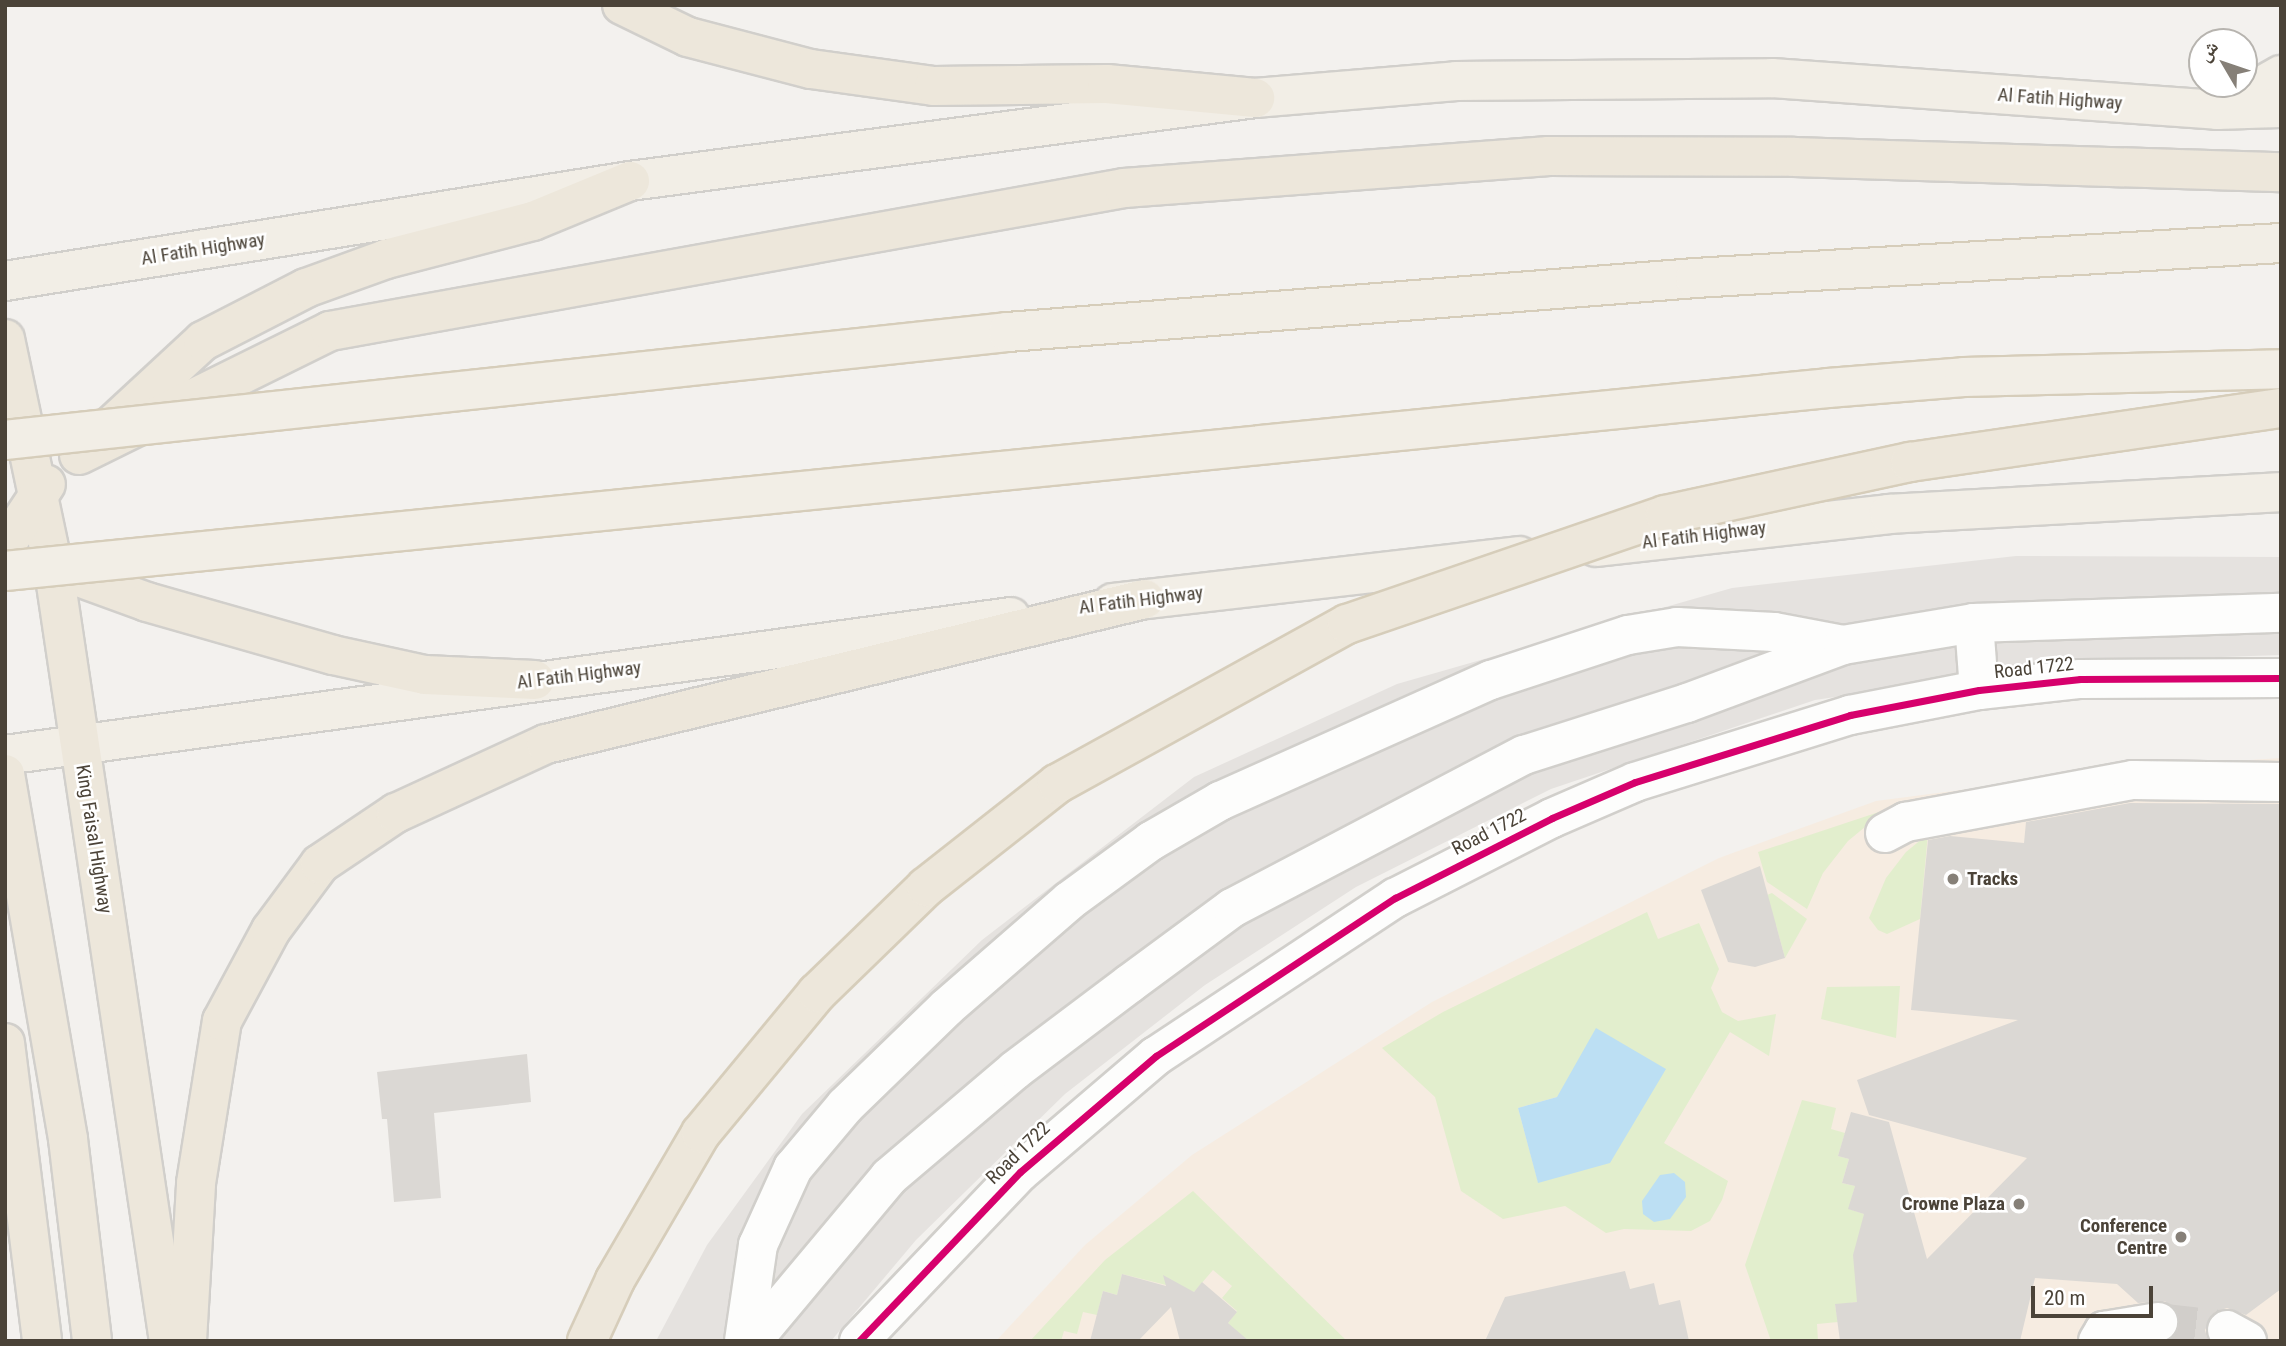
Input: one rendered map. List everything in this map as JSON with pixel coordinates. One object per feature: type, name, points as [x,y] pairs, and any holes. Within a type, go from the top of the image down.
[{"type":"highway","points":[[622,5],[688,37],[811,69],[934,86],[1107,84],[1255,98]]},
{"type":"highway","points":[[79,455],[330,331],[454,306],[1124,188],[1217,178],[1549,156],[1819,158],[2281,172]]},
{"type":"highway","points":[[536,680],[425,675],[333,655],[54,571],[6,551],[38,491],[203,341],[306,288],[386,259],[533,221],[630,181]]},
{"type":"highway","name":"King Faisal Highway","points":[[5,339],[54,571],[169,1341]]},
{"type":"highway","points":[[587,1341],[615,1280],[701,1133],[817,993],[926,887],[1057,784],[1154,730],[1347,624],[1665,515],[1910,462],[2281,408]]},
{"type":"highway","points":[[187,1341],[196,1183],[222,1021],[271,930],[320,864],[396,813],[546,744],[1145,599]]},
{"type":"highway","points":[[5,774],[68,1139],[92,1341]]},
{"type":"highway","points":[[5,1042],[42,1341]]},
{"type":"main road","points":[[2217,110],[2281,75]]},
{"type":"main road","name":"Al Fatih Highway","points":[[5,281],[630,181],[1255,98],[1456,80],[1772,78],[2217,110],[2281,108]]},
{"type":"main road","points":[[5,440],[1008,332],[1695,278],[2281,243]]},
{"type":"main road","points":[[6,551],[1964,377],[2281,369]]},
{"type":"main road","name":"Al Fatih Highway","points":[[5,755],[536,680],[1145,599],[1889,514],[2281,492]]},
{"type":"street","points":[[752,1341],[889,1177],[1015,1070],[1232,908],[1524,755],[1686,703],[1843,645],[1974,623],[2281,613]]},
{"type":"street","points":[[1974,623],[1979,690]]},
{"type":"street","points":[[744,1341],[758,1245],[793,1167],[845,1106],[946,1008],[1069,901],[1151,841],[1220,801],[1491,680],[1628,635],[1677,627],[1774,632],[1843,645]]},
{"type":"street","name":"Road 1722","points":[[859,1341],[970,1222],[1082,1115],[1156,1056],[1395,898],[1552,818],[1635,782],[1850,715],[1979,690],[2080,679],[2281,678]]},
{"type":"street","points":[[1885,833],[1906,822],[2133,780],[2281,782]]},
{"type":"street","points":[[2098,1341],[2104,1331],[2158,1322]]},
{"type":"shaded area","points":[[2016,556],[2281,557],[2281,655],[2072,662],[1815,700],[1551,789],[1356,887],[1205,985],[1065,1094],[916,1240],[831,1341],[656,1341],[707,1245],[802,1114],[982,940],[1194,777],[1397,684],[1732,588]]},
{"type":"shaded area","points":[[2281,758],[2281,1341],[996,1341],[1085,1245],[1192,1155],[1432,1002],[1719,858],[1876,801],[2129,768]]},
{"type":"green space","points":[[1906,803],[1908,812],[1865,827],[1848,841],[1823,873],[1807,909],[1767,882],[1758,852]]},
{"type":"green space","points":[[1928,834],[1920,919],[1887,934],[1878,930],[1869,918],[1886,878],[1906,852]]},
{"type":"green space","points":[[1772,893],[1807,919],[1785,958],[1776,925],[1742,905]]},
{"type":"green space","points":[[1647,912],[1658,939],[1699,923],[1719,969],[1711,988],[1722,1012],[1738,1021],[1776,1014],[1769,1056],[1730,1032],[1664,1143],[1728,1181],[1722,1200],[1710,1221],[1691,1231],[1624,1229],[1606,1233],[1565,1206],[1503,1219],[1461,1191],[1435,1097],[1382,1048],[1443,1012]],"holes":[[[1557,1097],[1538,1182],[1518,1108]]]},
{"type":"green space","points":[[1900,986],[1896,1038],[1821,1019],[1827,987]]},
{"type":"green space","points":[[1802,1100],[1836,1108],[1831,1129],[1845,1133],[1838,1156],[1849,1159],[1842,1183],[1855,1186],[1849,1209],[1864,1214],[1857,1302],[1835,1305],[1838,1322],[1817,1324],[1818,1341],[1771,1341],[1745,1265]]},
{"type":"green space","points":[[1193,1191],[1347,1341],[1242,1341],[1228,1323],[1237,1311],[1222,1298],[1232,1286],[1213,1270],[1194,1292],[1122,1274],[1117,1295],[1103,1291],[1097,1315],[1083,1312],[1077,1334],[1064,1331],[1061,1341],[1030,1341],[1105,1260]]},
{"type":"water","points":[[1596,1028],[1666,1069],[1610,1163],[1538,1183],[1518,1108],[1557,1097]]},
{"type":"water","points":[[1674,1173],[1685,1182],[1686,1197],[1670,1219],[1654,1222],[1643,1214],[1642,1201],[1660,1175]]},
{"type":"building","points":[[2130,803],[2281,804],[2281,1289],[2246,1315],[2227,1308],[2215,1312],[2205,1330],[2208,1341],[2174,1341],[2179,1318],[2165,1301],[2138,1303],[2117,1284],[2035,1278],[2020,1341],[1840,1341],[1835,1304],[1857,1302],[1853,1255],[1864,1214],[1848,1209],[1855,1186],[1842,1183],[1849,1159],[1838,1156],[1851,1112],[1889,1122],[1927,1259],[2027,1158],[1869,1115],[1857,1080],[2018,1020],[1911,1010],[1928,840],[1950,836],[2024,843],[2026,822]]},
{"type":"building","points":[[1760,866],[1785,958],[1755,967],[1728,962],[1701,890]]},
{"type":"building","points":[[527,1054],[531,1102],[434,1113],[441,1198],[394,1202],[387,1119],[382,1119],[377,1072]]},
{"type":"building","points":[[1625,1271],[1630,1289],[1654,1283],[1659,1305],[1680,1300],[1689,1341],[1485,1341],[1505,1297]]},
{"type":"building","points":[[1122,1274],[1166,1286],[1163,1275],[1194,1292],[1202,1282],[1237,1312],[1228,1323],[1249,1341],[1180,1341],[1171,1307],[1138,1341],[1090,1341],[1103,1291],[1117,1295]]},
{"type":"tunnel","points":[[2158,1322],[2227,1330]]},
{"type":"cycle path","points":[[859,1341],[1020,1172],[1156,1056],[1395,898],[1552,818],[1635,782],[1850,715],[1979,690],[2080,679],[2281,678]]},
{"type":"place","name":"Tracks","points":[[1953,879]]},
{"type":"place","name":"Crowne Plaza","points":[[2019,1204]]},
{"type":"place","name":"Conference Centre","points":[[2181,1237]]}]
